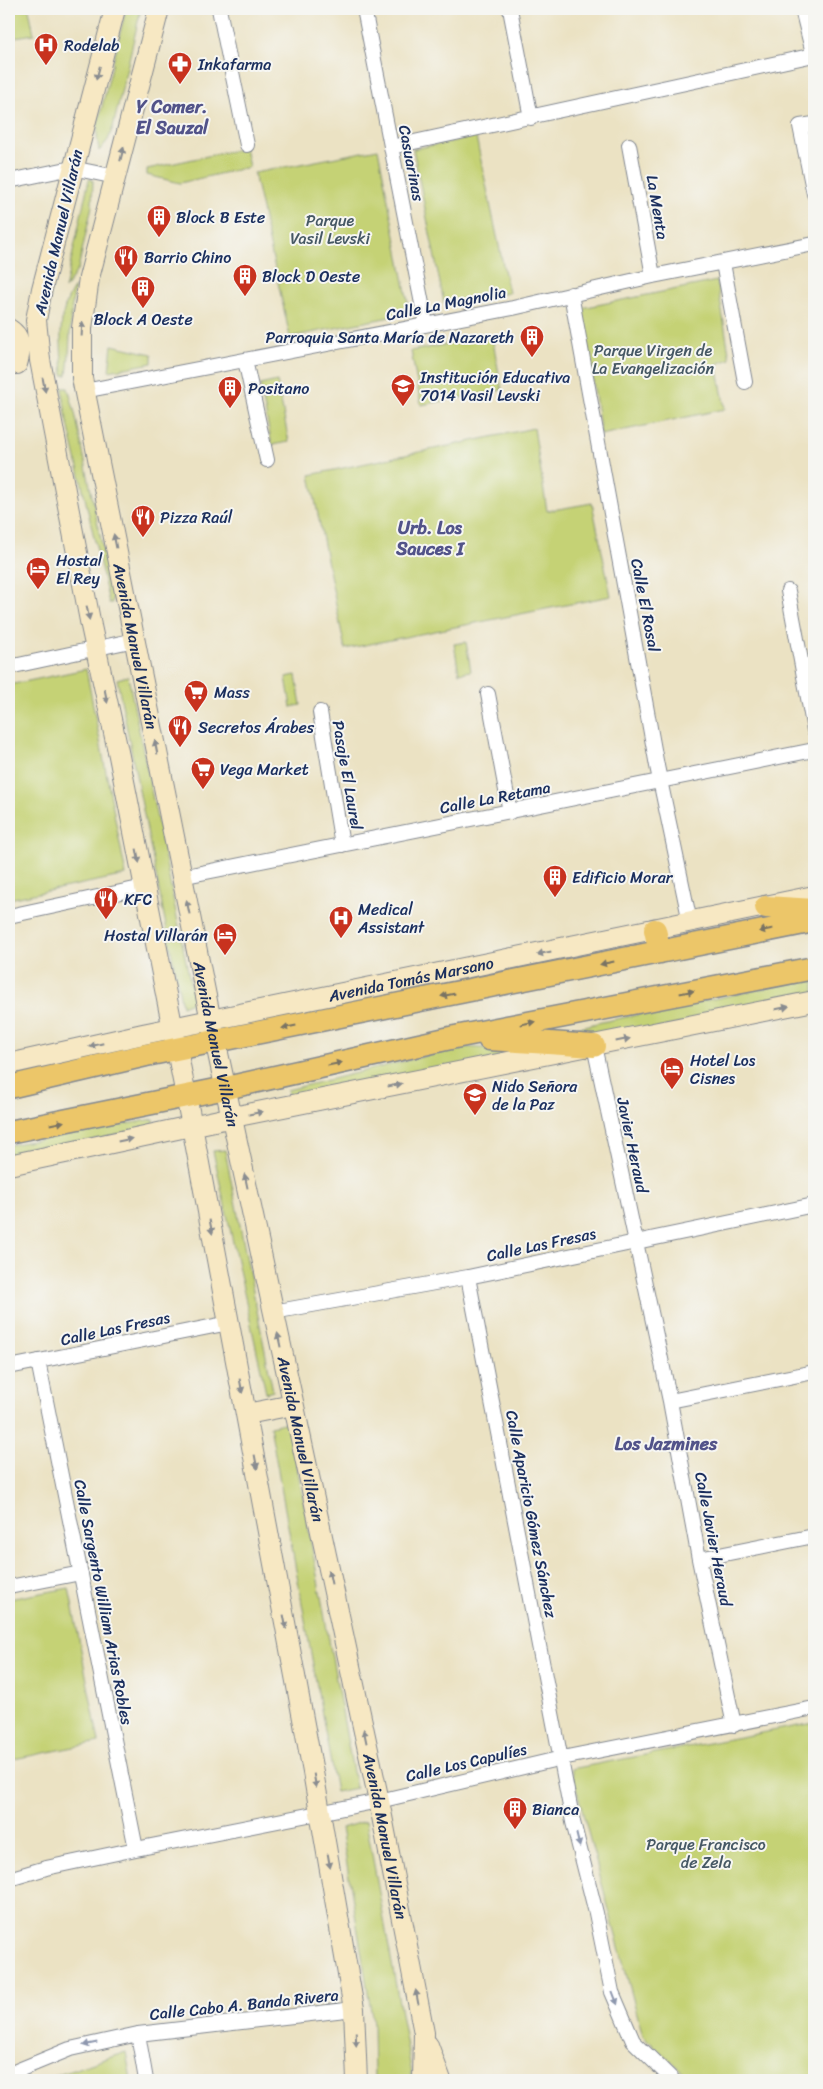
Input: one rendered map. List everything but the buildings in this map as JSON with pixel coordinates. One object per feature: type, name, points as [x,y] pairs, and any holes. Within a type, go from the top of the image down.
[{"type":"main road","name":"Avenida Manuel Villarán","points":[[114,9],[72,168],[36,320],[40,360],[192,1126],[321,1813],[354,2009],[357,2080]]},
{"type":"main road","name":"Avenida Manuel Villarán","points":[[158,9],[84,302],[82,328],[84,391],[213,1031],[379,1801],[424,2033],[423,2080]]},
{"type":"main road","points":[[9,328],[36,320]]},
{"type":"main road","points":[[9,328],[16,334],[20,345],[20,353],[13,365]]},
{"type":"main road","points":[[13,365],[40,360]]},
{"type":"main road","name":"Avenida Tomás Marsano","points":[[9,1064],[174,1039],[213,1031],[690,922],[814,896]]},
{"type":"main road","points":[[766,907],[814,910]]},
{"type":"main road","name":"Avenida Tomás Marsano","points":[[213,1031],[660,952],[814,921]]},
{"type":"main road","points":[[655,930],[660,952]]},
{"type":"main road","points":[[9,1132],[186,1097],[455,1037],[814,968]]},
{"type":"main road","points":[[9,1165],[192,1126],[595,1050],[814,1001]]},
{"type":"main road","points":[[455,1037],[595,1050]]},
{"type":"main road","name":"Avenida Tomás Marsano","points":[[9,1087],[174,1039]]},
{"type":"main road","points":[[247,1414],[293,1405]]},
{"type":"main road","points":[[424,2033],[441,2080]]},
{"type":"street","points":[[219,9],[247,145]]},
{"type":"street","name":"Casuarinas","points":[[364,9],[426,324]]},
{"type":"street","points":[[510,9],[531,118]]},
{"type":"street","points":[[391,147],[814,56],[802,9]]},
{"type":"street","points":[[814,124],[800,126],[814,194]]},
{"type":"street","name":"La Menta","points":[[629,145],[653,276]]},
{"type":"street","points":[[9,182],[72,168],[116,177]]},
{"type":"street","name":"Calle La Magnolia","points":[[84,391],[426,324],[814,244]]},
{"type":"street","points":[[724,263],[745,382]]},
{"type":"street","name":"Calle El Rosal","points":[[571,294],[660,781],[690,922]]},
{"type":"street","points":[[245,360],[267,460]]},
{"type":"street","points":[[788,591],[814,730]]},
{"type":"street","points":[[9,667],[135,640]]},
{"type":"street","points":[[488,694],[510,812]]},
{"type":"street","name":"Pasaje El Laurel","points":[[320,712],[342,845]]},
{"type":"street","name":"Calle La Retama","points":[[181,877],[814,750]]},
{"type":"street","points":[[9,916],[144,887]]},
{"type":"street","name":"Javier Heraud","points":[[595,1050],[637,1242]]},
{"type":"street","name":"Calle Las Fresas","points":[[273,1312],[468,1277],[814,1205]]},
{"type":"street","name":"Calle Javier Heraud","points":[[637,1242],[670,1401],[699,1559],[734,1725]]},
{"type":"street","name":"Calle Aparicio Gómez Sánchez","points":[[468,1277],[573,1822],[596,1913],[612,1992],[633,2041],[673,2080]]},
{"type":"street","name":"Calle Las Fresas","points":[[9,1367],[228,1323]]},
{"type":"street","name":"Calle Sargento William Arias Robles","points":[[38,1361],[136,1849]]},
{"type":"street","points":[[670,1401],[814,1372]]},
{"type":"street","points":[[699,1559],[814,1536]]},
{"type":"street","points":[[9,1587],[81,1573]]},
{"type":"street","name":"Calle Los Capulíes","points":[[9,1879],[46,1868],[136,1849],[379,1801],[562,1758],[814,1708]]},
{"type":"street","name":"Calle Cabo A. Banda Rivera","points":[[9,2074],[70,2049],[138,2034],[354,2009]]},
{"type":"street","points":[[138,2034],[146,2080]]},
{"type":"green space","points":[[9,9],[29,9],[34,34],[9,38]]},
{"type":"green space","points":[[126,9],[141,9],[113,127],[108,140],[99,151],[98,123]]},
{"type":"green space","points":[[476,137],[509,293],[444,303],[413,149]]},
{"type":"green space","points":[[245,148],[249,167],[180,183],[147,175],[147,169]]},
{"type":"green space","name":"Parque Vasil Levski","points":[[378,149],[410,313],[290,337],[254,173]]},
{"type":"green space","points":[[89,179],[93,180],[92,206],[78,269],[65,289]]},
{"type":"green space","name":"Parque Virgen de La Evangelización","points":[[717,281],[730,359],[717,364],[725,409],[601,435],[582,308]]},
{"type":"green space","points":[[75,286],[67,375],[63,375],[62,318]]},
{"type":"green space","points":[[492,336],[502,390],[421,405],[411,351]]},
{"type":"green space","points":[[112,345],[152,354],[152,363],[109,371]]},
{"type":"green space","points":[[277,381],[289,442],[272,445],[260,385]]},
{"type":"green space","points":[[62,388],[68,388],[75,413],[113,598],[112,603],[109,603],[66,415]]},
{"type":"green space","points":[[534,428],[547,511],[592,503],[611,596],[345,649],[310,475]]},
{"type":"green space","points":[[466,642],[471,671],[459,673],[454,644]]},
{"type":"green space","points":[[86,669],[126,875],[9,899],[9,685]]},
{"type":"green space","points":[[296,675],[301,705],[291,707],[286,677]]},
{"type":"green space","points":[[128,676],[194,1001],[182,1006],[117,679]]},
{"type":"green space","points":[[814,978],[814,995],[599,1041],[546,1036],[597,1023]]},
{"type":"green space","points":[[462,1047],[533,1051],[289,1099],[287,1090]]},
{"type":"green space","points":[[154,1119],[155,1127],[9,1157],[9,1145]]},
{"type":"green space","points":[[225,1150],[273,1391],[266,1393],[213,1151]]},
{"type":"green space","points":[[289,1422],[356,1788],[336,1792],[270,1426]]},
{"type":"green space","points":[[69,1588],[99,1742],[9,1760],[9,1599]]},
{"type":"green space","name":"Parque Francisco de Zela","points":[[814,1723],[814,2080],[693,2080],[643,2036],[571,1769]]},
{"type":"green space","points":[[366,1821],[412,2080],[374,2080],[373,2023],[341,1828]]},
{"type":"green space","points":[[126,2052],[131,2080],[43,2080]]},
{"type":"place","name":"Rodelab","points":[[46,66]]},
{"type":"place","name":"Inkafarma","points":[[180,85]]},
{"type":"place","name":"Block B Este","points":[[159,238]]},
{"type":"place","name":"Barrio Chino","points":[[126,278]]},
{"type":"place","name":"Block D Oeste","points":[[245,297]]},
{"type":"place","name":"Block A Oeste","points":[[143,309]]},
{"type":"place","name":"Parroquia Santa María de Nazareth","points":[[532,358]]},
{"type":"place","name":"Institución Educativa 7014 Vasil Levski","points":[[403,407]]},
{"type":"place","name":"Positano","points":[[230,409]]},
{"type":"place","name":"Pizza Raúl","points":[[143,538]]},
{"type":"place","name":"Hostal El Rey","points":[[38,590]]},
{"type":"place","name":"Mass","points":[[196,713]]},
{"type":"place","name":"Secretos Árabes","points":[[180,748]]},
{"type":"place","name":"Vega Market","points":[[203,790]]},
{"type":"place","name":"Edificio Morar","points":[[555,898]]},
{"type":"place","name":"KFC","points":[[106,920]]},
{"type":"place","name":"Medical Assistant","points":[[341,939]]},
{"type":"place","name":"Hostal Villarán","points":[[225,956]]},
{"type":"place","name":"Hotel Los Cisnes","points":[[672,1090]]},
{"type":"place","name":"Nido Señora de la Paz","points":[[475,1116]]},
{"type":"place","name":"Bianca","points":[[515,1830]]},
{"type":"district","name":"Y Comer. El Sauzal","points":[[172,117]]},
{"type":"district","name":"Urb. Los Sauces I","points":[[430,538]]},
{"type":"district","name":"Los Jazmines","points":[[666,1444]]}]
